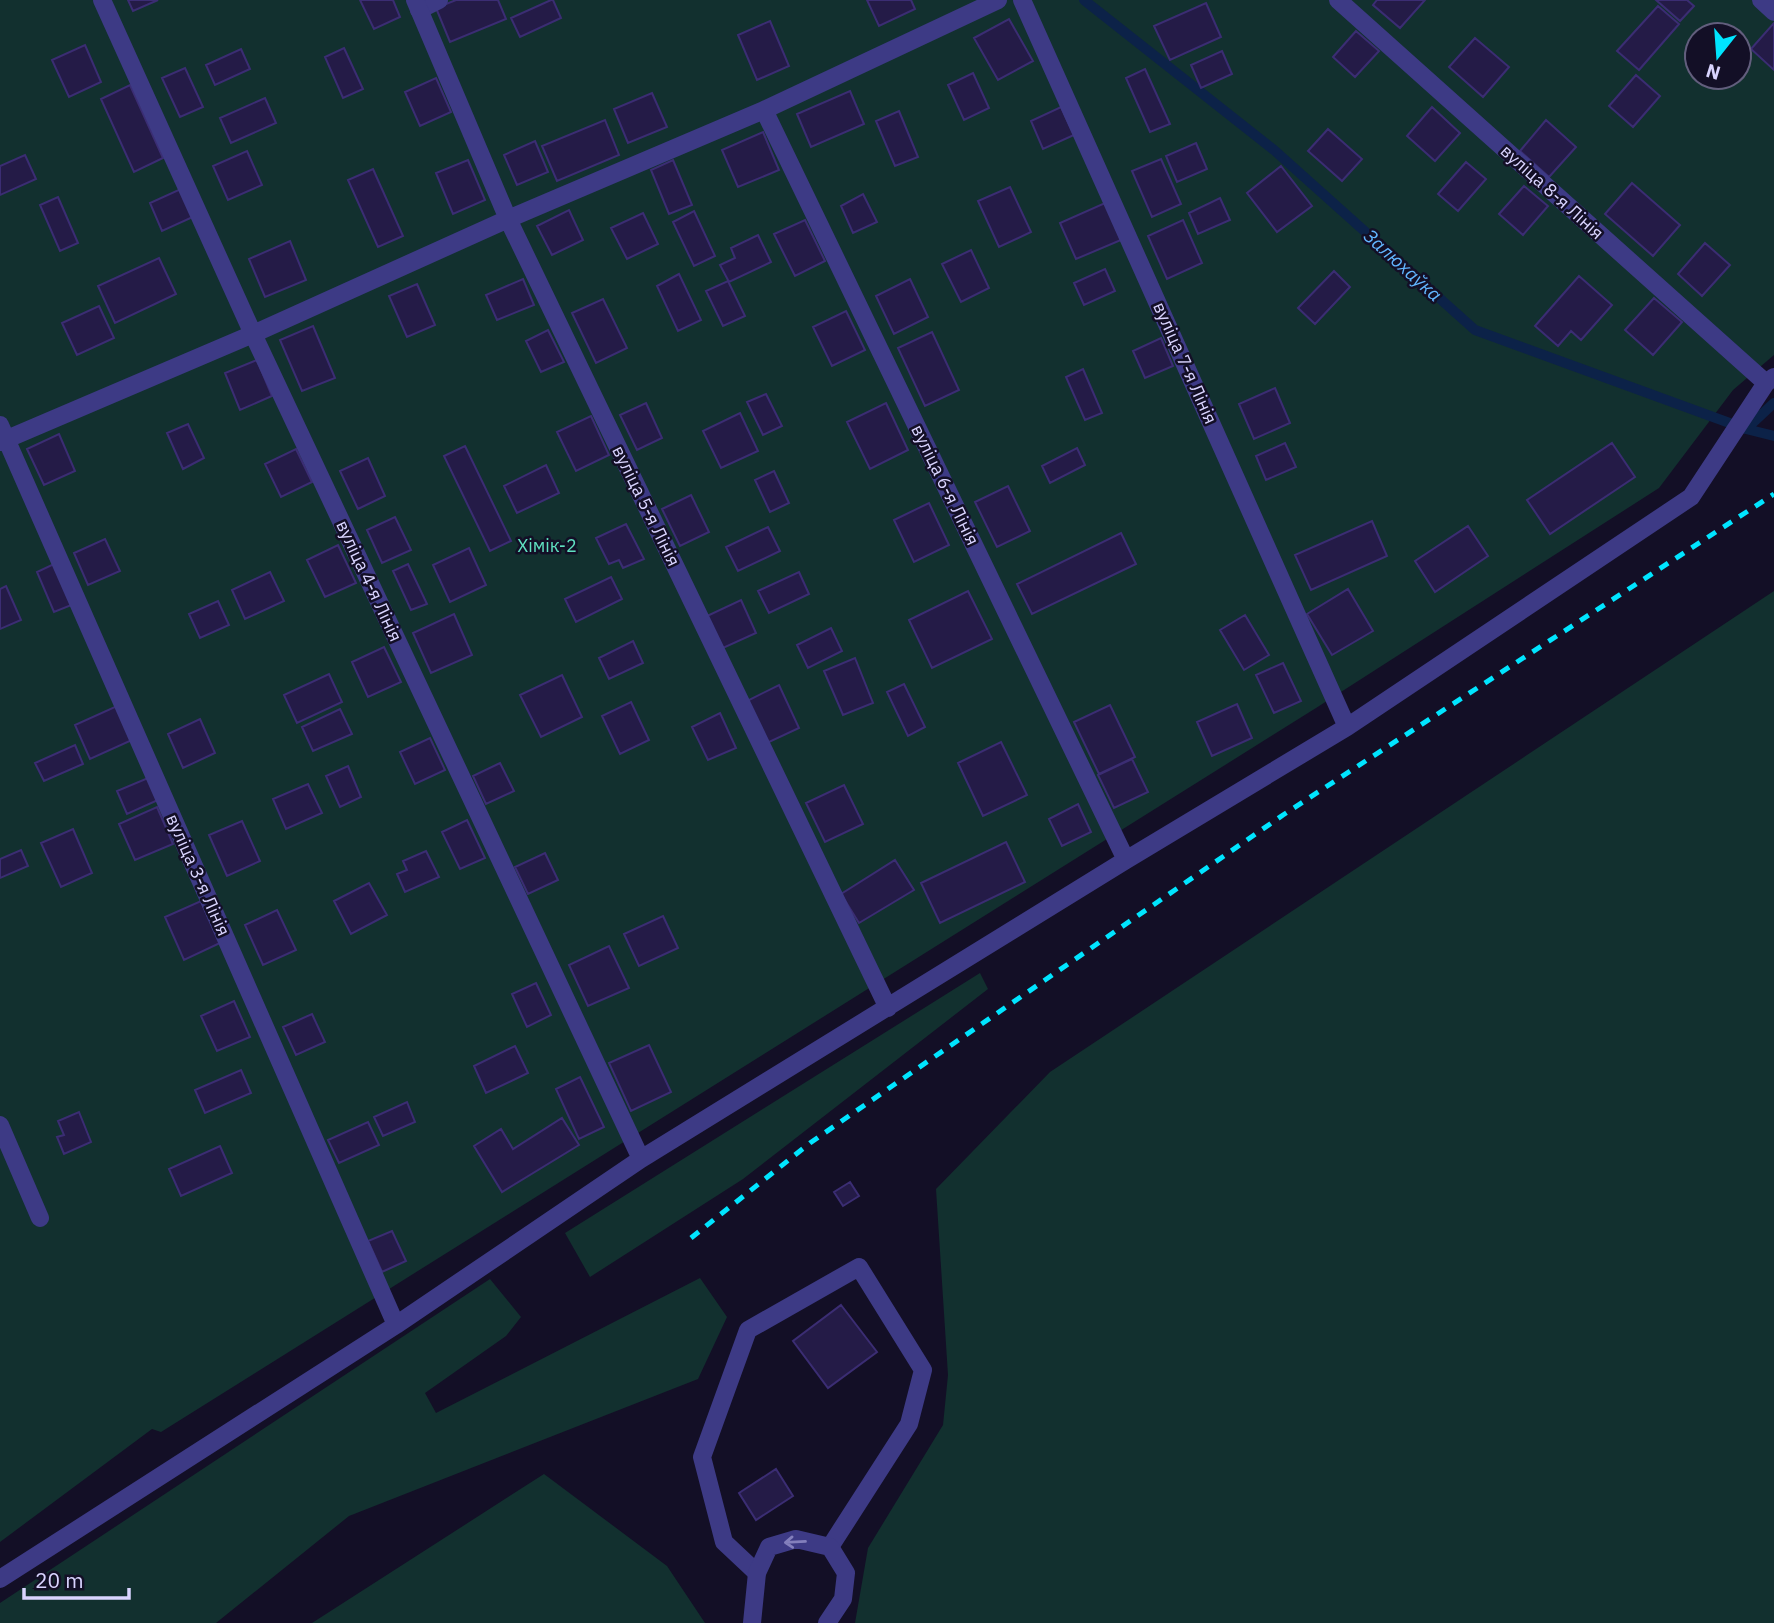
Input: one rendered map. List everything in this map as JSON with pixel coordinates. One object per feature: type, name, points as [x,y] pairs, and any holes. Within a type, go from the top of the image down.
[{"type":"street","name":"вуліца 4-я Лінія","points":[[102,0],[253,334],[641,1159]]},
{"type":"street","points":[[417,5],[439,0]]},
{"type":"street","points":[[2,435],[253,334],[508,219],[765,110],[998,0]]},
{"type":"street","name":"вуліца 7-я Лінія","points":[[1022,0],[1347,727]]},
{"type":"street","name":"вуліца 8-я Лінія","points":[[1338,0],[1770,380]]},
{"type":"street","points":[[1761,0],[1774,12]]},
{"type":"street","name":"вуліца 5-я Лінія","points":[[417,5],[508,219],[888,1008]]},
{"type":"street","name":"вуліца 6-я Лінія","points":[[765,110],[1126,860]]},
{"type":"street","points":[[0,1579],[396,1325],[641,1159],[1347,727],[1691,497],[1770,380]]},
{"type":"street","name":"вуліца 3-я Лінія","points":[[2,435],[396,1325]]},
{"type":"street","points":[[0,1125],[40,1218]]},
{"type":"street","points":[[758,1573],[724,1542],[702,1457],[748,1330],[859,1267],[923,1370],[909,1424],[830,1547]]},
{"type":"street","points":[[752,1623],[758,1573],[769,1547],[796,1539],[830,1547],[846,1573],[843,1599],[827,1623]]},
{"type":"green space","name":"Хімік-2","points":[[0,0],[1774,0],[1774,355],[1733,390],[1659,488],[1316,708],[161,1432],[152,1429],[0,1542]]},
{"type":"green space","points":[[1774,591],[1774,1623],[855,1623],[868,1548],[943,1425],[948,1375],[936,1189],[1050,1072]]},
{"type":"green space","points":[[980,973],[988,989],[743,1179],[590,1277],[565,1233]]},
{"type":"green space","points":[[700,1278],[727,1317],[698,1379],[349,1516],[216,1623],[0,1623],[0,1603],[490,1279],[521,1317],[506,1336],[425,1393],[436,1413]]},
{"type":"green space","points":[[544,1474],[667,1566],[705,1623],[312,1623]]},
{"type":"building","points":[[128,0],[158,0],[133,11]]},
{"type":"building","points":[[360,0],[393,0],[400,17],[374,29]]},
{"type":"building","points":[[456,0],[498,0],[506,19],[450,42],[436,8]]},
{"type":"building","points":[[551,0],[561,18],[520,37],[511,18]]},
{"type":"building","points":[[867,0],[911,0],[915,9],[879,26]]},
{"type":"building","points":[[1377,0],[1425,0],[1400,28],[1373,5]]},
{"type":"building","points":[[1656,0],[1687,0],[1694,6],[1680,21]]},
{"type":"building","points":[[1206,3],[1221,37],[1170,60],[1154,26]]},
{"type":"building","points":[[1658,6],[1679,24],[1639,70],[1617,51]]},
{"type":"building","points":[[1009,19],[1033,61],[998,80],[974,38]]},
{"type":"building","points":[[770,21],[789,66],[757,80],[738,35]]},
{"type":"building","points":[[1774,23],[1774,70],[1753,51],[1753,47]]},
{"type":"building","points":[[1356,31],[1379,51],[1355,77],[1333,57]]},
{"type":"building","points":[[1475,38],[1509,67],[1483,97],[1449,67]]},
{"type":"building","points":[[85,45],[101,82],[69,97],[52,60]]},
{"type":"building","points":[[344,48],[363,89],[343,98],[325,57]]},
{"type":"building","points":[[241,49],[250,69],[215,85],[206,65]]},
{"type":"building","points":[[1222,51],[1232,74],[1201,88],[1191,65]]},
{"type":"building","points":[[185,68],[203,107],[180,117],[162,78]]},
{"type":"building","points":[[1145,69],[1170,124],[1150,132],[1126,78]]},
{"type":"building","points":[[973,73],[989,108],[964,120],[948,85]]},
{"type":"building","points":[[1636,75],[1660,96],[1633,127],[1609,106]]},
{"type":"building","points":[[436,78],[451,112],[420,126],[405,92]]},
{"type":"building","points":[[130,85],[163,158],[134,172],[101,99]]},
{"type":"building","points":[[850,91],[864,124],[811,147],[797,114]]},
{"type":"building","points":[[652,93],[667,127],[628,143],[614,109]]},
{"type":"building","points":[[265,98],[276,123],[231,143],[220,118]]},
{"type":"building","points":[[1061,107],[1074,135],[1043,149],[1031,121]]},
{"type":"building","points":[[1432,107],[1460,133],[1435,161],[1407,136]]},
{"type":"building","points":[[899,111],[918,157],[895,166],[876,121]]},
{"type":"building","points":[[605,120],[619,155],[557,181],[542,146]]},
{"type":"building","points":[[1546,120],[1576,147],[1549,177],[1520,151]]},
{"type":"building","points":[[1328,129],[1362,159],[1342,181],[1308,151]]},
{"type":"building","points":[[763,132],[779,170],[738,187],[722,150]]},
{"type":"building","points":[[535,141],[548,172],[517,185],[504,155]]},
{"type":"building","points":[[1196,143],[1207,169],[1177,182],[1166,156]]},
{"type":"building","points":[[247,151],[262,185],[228,200],[213,166]]},
{"type":"building","points":[[25,155],[36,179],[0,195],[0,166]]},
{"type":"building","points":[[1161,159],[1181,204],[1152,217],[1132,171]]},
{"type":"building","points":[[468,160],[485,200],[453,214],[436,173]]},
{"type":"building","points":[[673,160],[692,205],[669,214],[651,170]]},
{"type":"building","points":[[1466,162],[1486,179],[1458,211],[1438,194]]},
{"type":"building","points":[[1281,166],[1312,206],[1277,232],[1247,193]]},
{"type":"building","points":[[373,169],[403,236],[378,247],[348,180]]},
{"type":"building","points":[[1632,183],[1680,225],[1653,256],[1605,214]]},
{"type":"building","points":[[1524,186],[1548,206],[1523,235],[1499,214]]},
{"type":"building","points":[[1010,187],[1031,232],[999,247],[978,201]]},
{"type":"building","points":[[183,188],[195,216],[162,231],[150,203]]},
{"type":"building","points":[[863,194],[877,222],[853,233],[841,206]]},
{"type":"building","points":[[58,197],[78,243],[60,251],[40,205]]},
{"type":"building","points":[[1220,198],[1230,220],[1198,234],[1189,213]]},
{"type":"building","points":[[1105,203],[1121,240],[1076,259],[1060,223]]},
{"type":"building","points":[[569,210],[583,240],[552,255],[537,226]]},
{"type":"building","points":[[694,211],[715,256],[694,266],[673,222]]},
{"type":"building","points":[[643,213],[658,244],[627,259],[611,228]]},
{"type":"building","points":[[805,220],[825,261],[795,276],[774,234]]},
{"type":"building","points":[[1183,220],[1202,263],[1167,279],[1148,236]]},
{"type":"building","points":[[758,235],[771,262],[729,282],[720,265],[735,258],[731,248]]},
{"type":"building","points":[[290,241],[306,280],[265,297],[249,259]]},
{"type":"building","points":[[1705,243],[1730,265],[1702,296],[1678,274]]},
{"type":"building","points":[[971,250],[989,288],[961,302],[942,264]]},
{"type":"building","points":[[159,258],[176,294],[115,323],[98,286]]},
{"type":"building","points":[[1105,269],[1115,291],[1084,305],[1074,283]]},
{"type":"building","points":[[1334,271],[1350,287],[1315,324],[1298,308]]},
{"type":"building","points":[[679,274],[701,320],[678,331],[657,286]]},
{"type":"building","points":[[1579,276],[1612,305],[1581,340],[1571,331],[1558,346],[1535,326]]},
{"type":"building","points":[[523,279],[534,305],[497,320],[486,295]]},
{"type":"building","points":[[910,279],[928,317],[894,334],[876,296]]},
{"type":"building","points":[[728,281],[745,316],[723,326],[706,291]]},
{"type":"building","points":[[417,284],[435,325],[407,337],[389,296]]},
{"type":"building","points":[[1654,298],[1682,322],[1653,355],[1625,330]]},
{"type":"building","points":[[603,299],[627,348],[596,363],[572,313]]},
{"type":"building","points":[[99,306],[114,338],[77,355],[62,323]]},
{"type":"building","points":[[846,311],[865,350],[832,366],[813,327]]},
{"type":"building","points":[[313,326],[335,378],[302,391],[280,340]]},
{"type":"building","points":[[548,330],[564,362],[541,372],[526,341]]},
{"type":"building","points":[[932,332],[959,390],[925,406],[898,348]]},
{"type":"building","points":[[1161,338],[1173,366],[1145,378],[1133,351]]},
{"type":"building","points":[[257,360],[272,396],[240,410],[225,373]]},
{"type":"building","points":[[1083,369],[1102,413],[1085,420],[1066,377]]},
{"type":"building","points":[[1275,388],[1290,423],[1254,439],[1239,404]]},
{"type":"building","points":[[766,394],[782,426],[763,435],[747,402]]},
{"type":"building","points":[[646,403],[662,438],[637,450],[620,415]]},
{"type":"building","points":[[886,403],[908,450],[870,469],[847,422]]},
{"type":"building","points":[[740,413],[758,451],[721,468],[703,431]]},
{"type":"building","points":[[591,416],[609,455],[576,471],[557,432]]},
{"type":"building","points":[[188,424],[204,458],[183,469],[167,433]]},
{"type":"building","points":[[59,434],[75,471],[44,485],[27,449]]},
{"type":"building","points":[[1285,443],[1296,467],[1266,480],[1256,456]]},
{"type":"building","points":[[1612,443],[1635,477],[1550,534],[1527,500]]},
{"type":"building","points":[[465,446],[511,541],[490,551],[444,456]]},
{"type":"building","points":[[1077,448],[1085,465],[1050,483],[1042,466]]},
{"type":"building","points":[[296,449],[312,482],[281,497],[265,464]]},
{"type":"building","points":[[368,458],[385,496],[358,509],[340,471]]},
{"type":"building","points":[[546,465],[559,493],[517,513],[504,486]]},
{"type":"building","points":[[774,471],[789,503],[770,512],[755,480]]},
{"type":"building","points":[[1008,486],[1030,531],[997,547],[975,502]]},
{"type":"building","points":[[691,495],[709,532],[680,546],[662,509]]},
{"type":"building","points":[[929,503],[949,545],[914,562],[894,520]]},
{"type":"building","points":[[395,517],[411,550],[382,563],[367,530]]},
{"type":"building","points":[[1372,521],[1387,556],[1311,590],[1295,555]]},
{"type":"building","points":[[626,524],[644,559],[623,568],[619,560],[609,564],[596,538]]},
{"type":"building","points":[[1468,526],[1488,556],[1435,592],[1415,561]]},
{"type":"building","points":[[768,527],[780,551],[738,571],[726,547]]},
{"type":"building","points":[[1121,533],[1136,564],[1032,614],[1017,584]]},
{"type":"building","points":[[105,539],[120,571],[88,585],[74,553]]},
{"type":"building","points":[[338,545],[356,583],[325,597],[307,560]]},
{"type":"building","points":[[469,548],[486,585],[450,602],[433,565]]},
{"type":"building","points":[[56,563],[74,604],[54,612],[37,572]]},
{"type":"building","points":[[408,564],[427,604],[411,610],[393,571]]},
{"type":"building","points":[[270,572],[284,601],[245,619],[232,590]]},
{"type":"building","points":[[799,572],[809,594],[769,613],[758,591]]},
{"type":"building","points":[[611,577],[622,599],[576,622],[565,599]]},
{"type":"building","points":[[6,586],[21,620],[0,629],[0,589]]},
{"type":"building","points":[[1348,589],[1373,631],[1332,655],[1307,614]]},
{"type":"building","points":[[968,591],[992,639],[932,668],[909,620]]},
{"type":"building","points":[[741,600],[756,633],[723,648],[707,616]]},
{"type":"building","points":[[218,601],[229,625],[200,638],[189,614]]},
{"type":"building","points":[[454,614],[472,655],[431,673],[413,633]]},
{"type":"building","points":[[1245,615],[1269,655],[1244,670],[1220,630]]},
{"type":"building","points":[[831,628],[842,651],[808,668],[797,645]]},
{"type":"building","points":[[633,641],[643,663],[609,679],[599,658]]},
{"type":"building","points":[[384,647],[401,682],[368,697],[352,662]]},
{"type":"building","points":[[855,658],[873,703],[843,715],[824,671]]},
{"type":"building","points":[[1283,663],[1301,701],[1274,713],[1256,675]]},
{"type":"building","points":[[329,674],[342,702],[297,723],[284,695]]},
{"type":"building","points":[[562,675],[582,717],[541,737],[520,695]]},
{"type":"building","points":[[904,684],[925,727],[908,736],[887,692]]},
{"type":"building","points":[[779,685],[799,728],[767,743],[747,701]]},
{"type":"building","points":[[631,702],[649,740],[620,754],[602,716]]},
{"type":"building","points":[[1237,704],[1252,738],[1212,756],[1197,722]]},
{"type":"building","points":[[1110,705],[1135,757],[1099,774],[1074,722]]},
{"type":"building","points":[[117,706],[132,740],[90,759],[75,725]]},
{"type":"building","points":[[340,709],[352,734],[313,751],[302,727]]},
{"type":"building","points":[[720,713],[736,748],[708,760],[692,727]]},
{"type":"building","points":[[200,719],[215,753],[183,768],[168,734]]},
{"type":"building","points":[[430,738],[445,770],[415,784],[400,752]]},
{"type":"building","points":[[1001,742],[1027,795],[983,816],[958,763]]},
{"type":"building","points":[[75,745],[83,764],[44,781],[35,763]]},
{"type":"building","points":[[1132,759],[1148,792],[1114,808],[1098,775]]},
{"type":"building","points":[[500,763],[514,791],[486,804],[473,776]]},
{"type":"building","points":[[348,766],[361,797],[340,807],[326,776]]},
{"type":"building","points":[[148,778],[158,800],[127,814],[117,791]]},
{"type":"building","points":[[308,784],[322,813],[286,829],[273,799]]},
{"type":"building","points":[[844,785],[863,824],[825,842],[806,803]]},
{"type":"building","points":[[1078,804],[1091,832],[1062,846],[1049,819]]},
{"type":"building","points":[[157,807],[173,844],[135,860],[119,824]]},
{"type":"building","points":[[467,820],[485,858],[460,869],[442,832]]},
{"type":"building","points":[[242,821],[260,861],[227,876],[209,835]]},
{"type":"building","points":[[73,829],[92,873],[61,887],[41,843]]},
{"type":"building","points":[[1006,842],[1025,882],[940,923],[921,883]]},
{"type":"building","points":[[21,850],[28,866],[0,878],[0,859]]},
{"type":"building","points":[[426,851],[439,877],[405,892],[397,874],[407,870],[403,861]]},
{"type":"building","points":[[545,853],[558,880],[528,894],[515,867]]},
{"type":"building","points":[[895,860],[914,890],[859,923],[841,894]]},
{"type":"building","points":[[369,883],[387,915],[351,934],[334,901]]},
{"type":"building","points":[[201,901],[220,943],[184,960],[165,917]]},
{"type":"building","points":[[277,910],[296,950],[263,965],[245,925]]},
{"type":"building","points":[[663,916],[678,948],[639,966],[624,934]]},
{"type":"building","points":[[609,946],[629,988],[588,1006],[569,965]]},
{"type":"building","points":[[536,983],[551,1015],[527,1027],[512,994]]},
{"type":"building","points":[[234,1001],[250,1037],[217,1051],[201,1016]]},
{"type":"building","points":[[312,1014],[325,1042],[296,1055],[283,1027]]},
{"type":"building","points":[[649,1045],[671,1092],[631,1111],[609,1063]]},
{"type":"building","points":[[515,1046],[528,1073],[486,1093],[474,1066]]},
{"type":"building","points":[[241,1070],[251,1093],[205,1113],[195,1090]]},
{"type":"building","points":[[580,1077],[604,1127],[579,1139],[556,1089]]},
{"type":"building","points":[[407,1102],[415,1122],[383,1136],[374,1117]]},
{"type":"building","points":[[79,1112],[91,1142],[64,1154],[57,1137],[64,1135],[58,1121]]},
{"type":"building","points":[[562,1118],[579,1145],[502,1192],[474,1146],[501,1129],[513,1149]]},
{"type":"building","points":[[368,1122],[379,1145],[339,1163],[328,1140]]},
{"type":"building","points":[[220,1146],[232,1173],[181,1196],[169,1169]]},
{"type":"building","points":[[850,1182],[859,1196],[843,1206],[834,1192]]},
{"type":"building","points":[[392,1231],[406,1261],[382,1272],[368,1241]]},
{"type":"building","points":[[841,1305],[877,1352],[828,1388],[793,1341]]},
{"type":"building","points":[[776,1469],[793,1496],[756,1520],[739,1493]]},
{"type":"waterway","name":"Залюхаўка","points":[[1084,0],[1274,150],[1475,330],[1746,429],[1774,436]]},
{"type":"waterway","points":[[1746,429],[1774,403]]},
{"type":"railway","points":[[691,1238],[810,1143],[1283,815],[1774,494]]}]
